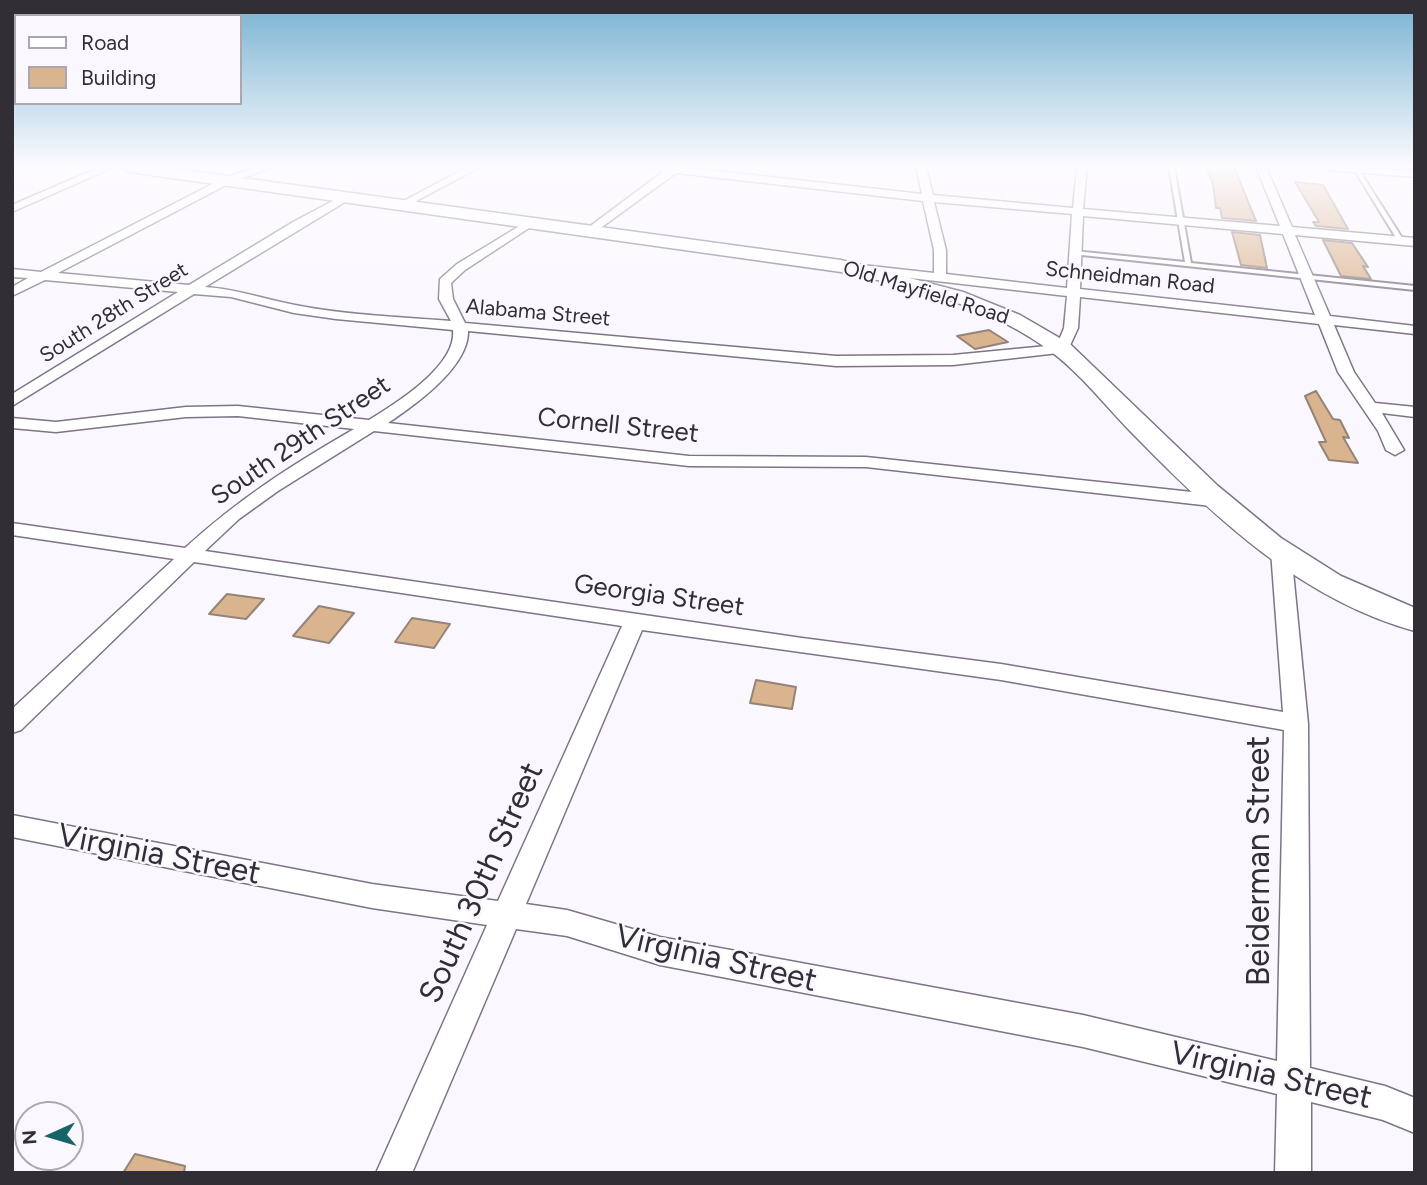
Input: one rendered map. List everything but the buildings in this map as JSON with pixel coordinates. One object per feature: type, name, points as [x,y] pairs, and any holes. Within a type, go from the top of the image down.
[{"type":"main road","name":"Old Mayfield Road","points":[[533,222],[841,266],[886,277],[1000,313],[1041,333],[1062,349],[1193,479],[1281,551],[1305,568],[1344,589],[1415,620]]},
{"type":"street","points":[[12,292],[147,222]]},
{"type":"street","name":"South 28th Street","points":[[12,401],[300,222]]},
{"type":"street","points":[[461,327],[444,297],[445,282],[461,267],[531,222]]},
{"type":"street","points":[[591,230],[601,222]]},
{"type":"street","points":[[933,222],[940,250],[940,278]]},
{"type":"street","points":[[1062,349],[1068,338],[1074,293],[1078,222]]},
{"type":"street","points":[[1194,222],[1415,242]]},
{"type":"street","points":[[1283,222],[1346,372],[1371,407],[1395,450]]},
{"type":"street","name":"Schneidman Road","points":[[841,266],[1415,330]]},
{"type":"street","name":"Alabama Street","points":[[12,273],[193,289],[246,296],[314,312],[836,362],[953,360],[1062,349]]},
{"type":"street","name":"South 29th Street","points":[[12,724],[232,515],[272,486],[417,395],[440,373],[460,343],[461,327]]},
{"type":"street","points":[[1371,407],[1415,412]]},
{"type":"street","name":"Cornell Street","points":[[12,423],[68,426],[212,411],[303,416],[689,461],[866,462],[1220,501]]},
{"type":"street","name":"Georgia Street","points":[[12,529],[1015,674],[1259,715],[1296,724]]},
{"type":"street","name":"Beiderman Street","points":[[1281,551],[1296,724],[1293,1173]]},
{"type":"street","name":"South 30th Street","points":[[394,1173],[635,621]]},
{"type":"street","name":"Virginia Street","points":[[12,826],[372,896],[567,923],[660,951],[720,964],[1083,1031],[1385,1103],[1415,1116]]},
{"type":"lane","points":[[1180,222],[1188,264]]},
{"type":"lane","points":[[1390,222],[1401,241]]},
{"type":"lane","points":[[1074,253],[1415,288]]}]
